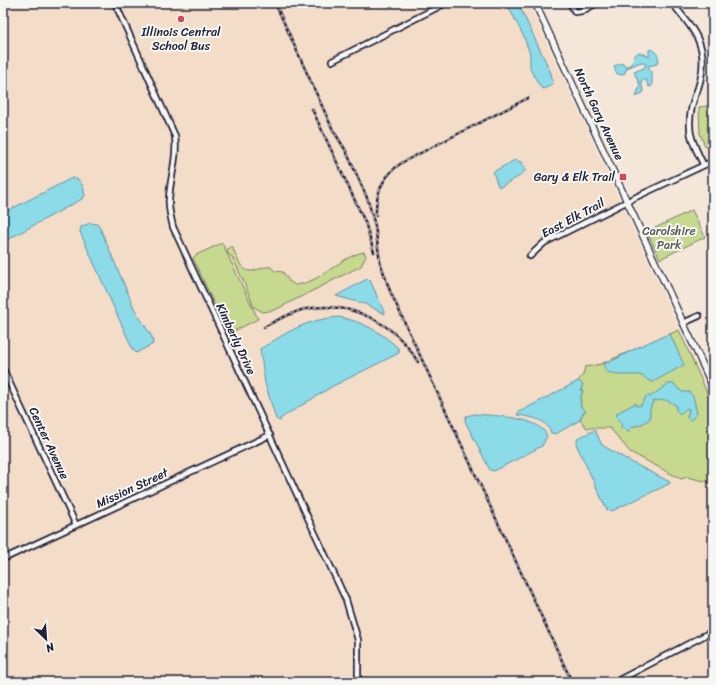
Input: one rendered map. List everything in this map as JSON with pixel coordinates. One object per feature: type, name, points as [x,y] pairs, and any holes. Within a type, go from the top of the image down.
[{"type":"street","name":"Kimberly Drive","points":[[114,3],[175,136],[176,158],[169,197],[170,214],[173,227],[349,606],[358,640],[358,682]]},
{"type":"street","points":[[332,61],[446,3]]},
{"type":"street","name":"North Gary Avenue","points":[[535,3],[713,387]]},
{"type":"street","points":[[570,3],[575,12],[582,11],[597,3]]},
{"type":"street","points":[[672,3],[693,29],[702,51],[702,75],[689,118],[692,139],[703,164]]},
{"type":"street","name":"East Elk Trail","points":[[530,256],[544,243],[703,164],[713,161]]},
{"type":"street","points":[[683,323],[699,316]]},
{"type":"street","name":"Center Avenue","points":[[3,369],[76,525]]},
{"type":"street","name":"Mission Street","points":[[3,559],[270,434]]},
{"type":"street","points":[[615,682],[713,631]]},
{"type":"shaded area","points":[[3,3],[528,3],[713,402],[713,682],[3,682]]},
{"type":"green space","points":[[713,105],[713,146],[705,146],[700,134],[699,107]]},
{"type":"green space","name":"Carolshire Park","points":[[692,210],[705,237],[660,259],[647,232]]},
{"type":"green space","points":[[222,243],[258,319],[228,334],[193,258],[196,255]]},
{"type":"green space","points":[[232,246],[239,262],[247,270],[253,271],[265,267],[271,267],[275,271],[283,272],[289,281],[295,285],[313,280],[355,255],[364,252],[366,256],[361,266],[275,310],[263,312],[254,307],[232,257],[228,254],[227,249]]},
{"type":"green space","points":[[679,330],[713,406],[713,483],[687,477],[681,479],[630,452],[610,428],[587,428],[580,420],[581,394],[578,381],[583,375],[585,367],[601,364]]},
{"type":"water","points":[[504,3],[518,3],[551,73],[553,84],[544,89],[541,88],[530,69],[530,54],[524,37],[507,4]]},
{"type":"water","points":[[651,49],[657,54],[659,59],[657,64],[648,66],[652,74],[652,86],[649,87],[646,80],[642,80],[641,83],[644,92],[636,97],[640,85],[634,72],[644,68],[646,64],[641,62],[627,68],[624,74],[621,75],[616,73],[614,66],[623,63],[626,66],[630,65],[637,53],[644,54],[649,57],[649,50]]},
{"type":"water","points":[[515,160],[521,162],[526,170],[520,176],[500,187],[498,186],[493,172]]},
{"type":"water","points":[[72,178],[78,179],[83,186],[85,196],[82,199],[3,242],[3,213]]},
{"type":"water","points":[[90,223],[97,224],[100,228],[135,310],[152,337],[153,344],[136,353],[133,350],[80,232],[81,227]]},
{"type":"water","points":[[367,279],[370,280],[385,314],[365,304],[336,296]]},
{"type":"water","points":[[339,317],[356,322],[378,332],[398,348],[399,353],[333,386],[281,418],[280,421],[276,419],[265,383],[260,349],[298,327],[327,318]]},
{"type":"water","points":[[670,334],[684,365],[653,382],[639,375],[617,375],[605,370],[603,363],[608,363],[646,343]]},
{"type":"water","points":[[578,381],[583,384],[581,390],[583,391],[580,399],[581,407],[586,411],[583,413],[580,420],[556,434],[551,433],[546,424],[542,421],[517,415],[519,412]]},
{"type":"water","points":[[668,384],[674,384],[682,392],[689,392],[693,396],[697,413],[691,420],[687,418],[689,409],[687,408],[680,414],[675,409],[677,406],[666,400],[653,401],[650,409],[650,419],[640,425],[631,427],[630,431],[620,428],[622,425],[616,417],[617,413],[636,403],[636,406],[641,405],[647,395],[650,397]]},
{"type":"water","points":[[475,414],[516,418],[526,421],[543,429],[547,436],[542,446],[494,471],[490,470],[465,421],[466,416]]},
{"type":"water","points":[[595,430],[602,445],[670,482],[669,484],[612,511],[607,510],[576,444],[578,438]]},
{"type":"railway","points":[[275,3],[333,130],[346,151],[368,200],[375,226],[380,262],[390,291],[572,682]]},
{"type":"railway","points":[[376,215],[379,192],[385,178],[396,167],[528,98]]},
{"type":"railway","points":[[312,109],[365,222],[374,252]]},
{"type":"railway","points":[[264,327],[300,310],[323,307],[339,308],[355,312],[384,326],[397,336],[418,362]]},
{"type":"place","name":"Illinois Central School Bus","points":[[181,19]]},
{"type":"place","name":"Gary & Elk Trail","points":[[623,177]]}]
